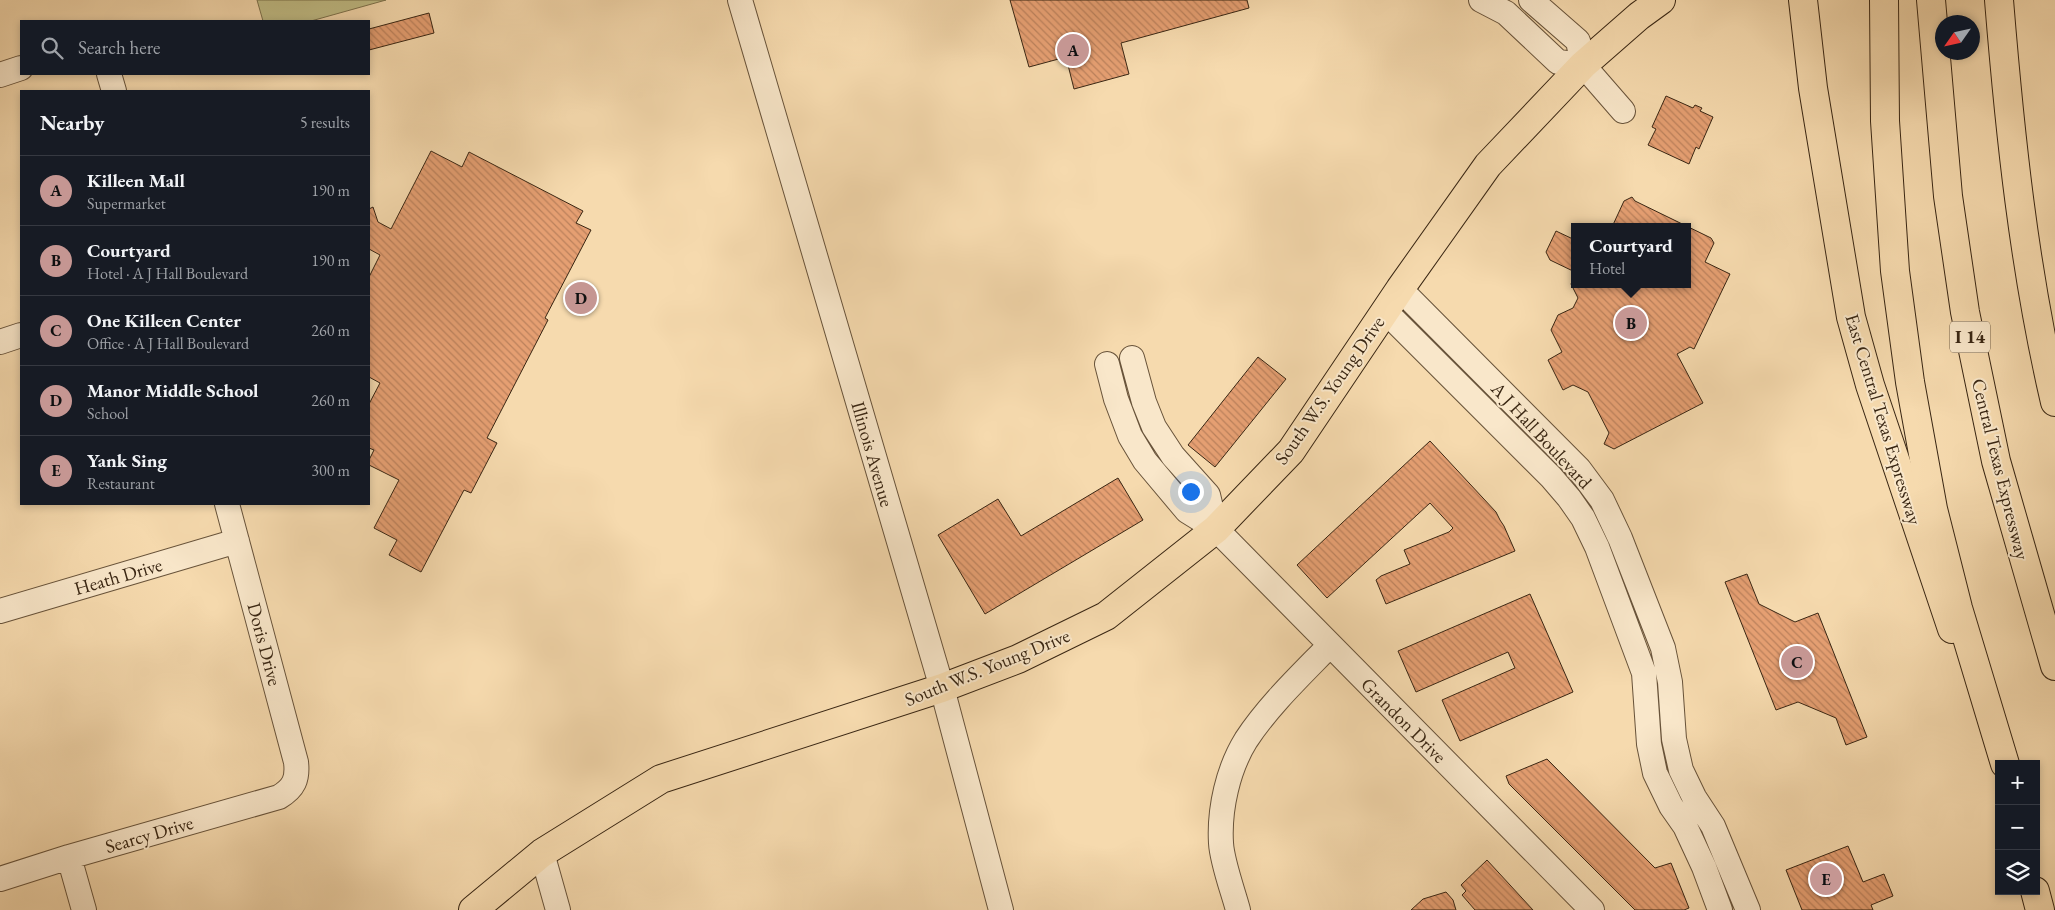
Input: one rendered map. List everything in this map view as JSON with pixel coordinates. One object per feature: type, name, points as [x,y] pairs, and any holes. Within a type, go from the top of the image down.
[{"type":"main road","name":"South W.S. Young Drive","points":[[473,910],[542,853],[661,779],[942,688],[1018,659],[1102,619],[1216,529],[1291,451],[1384,311],[1488,165],[1584,65],[1639,16],[1661,0]]},
{"type":"main road","points":[[1884,0],[1885,121],[1895,271],[1910,382],[1938,527],[1958,608],[2004,760]]},
{"type":"main road","name":"Central Texas Expressway","points":[[1931,0],[1948,196],[1965,312],[1996,462],[2055,666]]},
{"type":"main road","points":[[1999,0],[2007,101],[2021,222],[2055,402]]},
{"type":"main road","name":"East Central Texas Expressway","points":[[1803,2],[1813,88],[1851,317],[1870,385],[1996,760]]},
{"type":"main road","points":[[2021,222],[2055,340]]},
{"type":"main road","points":[[2036,895],[2040,910]]},
{"type":"street","name":"Illinois Avenue","points":[[740,0],[942,688],[1001,910]]},
{"type":"street","points":[[1481,0],[1506,13],[1558,62],[1584,65]]},
{"type":"street","points":[[1531,0],[1578,41],[1584,65],[1623,111]]},
{"type":"street","points":[[0,75],[20,68]]},
{"type":"street","points":[[109,75],[114,90]]},
{"type":"street","name":"A J Hall Boulevard","points":[[1400,289],[1579,469],[1602,500],[1620,538],[1663,648],[1670,682],[1674,740],[1681,770],[1713,826],[1746,909]]},
{"type":"street","name":"A J Hall Boulevard","points":[[1384,311],[1550,477],[1569,498],[1583,518],[1597,548],[1644,673],[1649,744],[1656,772],[1671,806],[1685,826],[1704,867],[1720,910]]},
{"type":"street","points":[[0,342],[20,335]]},
{"type":"street","points":[[1132,358],[1144,402],[1154,427],[1173,456],[1208,495],[1216,529]]},
{"type":"street","points":[[1454,382],[1473,363]]},
{"type":"street","name":"Grandon Drive","points":[[1106,364],[1116,399],[1130,436],[1145,461],[1186,511],[1216,529],[1592,910]]},
{"type":"street","name":"Doris Drive","points":[[227,505],[296,762],[297,774],[294,785]]},
{"type":"street","points":[[1597,548],[1620,538]]},
{"type":"street","name":"Heath Drive","points":[[0,611],[237,541]]},
{"type":"street","points":[[1630,636],[1652,621]]},
{"type":"street","points":[[1238,910],[1221,845],[1221,816],[1233,767],[1246,740],[1267,712],[1330,645]]},
{"type":"street","name":"Searcy Drive","points":[[0,879],[69,857],[279,797],[294,785]]},
{"type":"street","points":[[1685,826],[1706,814]]},
{"type":"street","points":[[542,853],[558,910]]},
{"type":"street","points":[[69,857],[84,910]]},
{"type":"shaded area","points":[[257,0],[386,0],[315,20],[263,20]]},
{"type":"building","points":[[1010,0],[1247,0],[1249,8],[1121,43],[1129,74],[1074,89],[1066,57],[1029,67]]},
{"type":"building","points":[[429,13],[434,33],[370,50],[370,29]]},
{"type":"building","points":[[1666,96],[1693,108],[1695,105],[1702,108],[1700,111],[1713,117],[1699,149],[1696,147],[1689,164],[1648,145],[1656,129],[1652,127]]},
{"type":"building","points":[[431,151],[462,167],[469,152],[583,211],[576,223],[591,230],[545,318],[548,320],[487,438],[497,443],[471,493],[464,490],[421,572],[389,555],[397,540],[374,528],[399,480],[370,466],[370,458],[374,450],[370,448],[370,402],[380,383],[370,378],[370,275],[380,255],[370,250],[370,208],[373,207],[378,222],[391,229]]},
{"type":"building","points":[[1632,197],[1635,201],[1680,223],[1614,223],[1624,201]]},
{"type":"building","points":[[1691,228],[1711,238],[1714,243],[1705,262],[1730,274],[1694,349],[1690,347],[1677,354],[1703,403],[1614,449],[1604,444],[1609,433],[1588,392],[1573,385],[1563,390],[1548,360],[1562,352],[1551,330],[1558,315],[1573,308],[1578,298],[1573,288],[1691,288]]},
{"type":"building","points":[[1556,231],[1571,238],[1571,270],[1550,260],[1546,252]]},
{"type":"building","points":[[1258,357],[1286,379],[1215,467],[1188,445]]},
{"type":"building","points":[[1430,441],[1496,512],[1515,551],[1386,604],[1376,580],[1410,564],[1404,550],[1449,532],[1453,528],[1430,503],[1327,598],[1297,565]]},
{"type":"building","points":[[1118,478],[1143,520],[985,614],[938,535],[998,499],[1021,536]]},
{"type":"building","points":[[1747,574],[1759,604],[1795,622],[1818,613],[1867,737],[1846,745],[1836,718],[1798,702],[1776,710],[1725,582]]},
{"type":"building","points":[[1530,594],[1573,692],[1460,741],[1442,700],[1515,668],[1508,652],[1416,692],[1398,651]]},
{"type":"building","points":[[1547,759],[1655,868],[1671,863],[1689,908],[1684,910],[1635,910],[1509,784],[1506,776]]},
{"type":"building","points":[[1848,846],[1863,882],[1884,874],[1893,896],[1871,905],[1873,910],[1802,910],[1786,870]]},
{"type":"building","points":[[1487,860],[1533,910],[1475,910],[1462,895],[1466,891],[1461,885]]},
{"type":"building","points":[[1446,892],[1453,900],[1456,910],[1411,910],[1423,899]]},
{"type":"place","name":"Killeen Mall","points":[[1073,50]]},
{"type":"place","name":"Manor Middle School","points":[[581,298]]},
{"type":"place","name":"Courtyard","points":[[1631,323]]},
{"type":"place","name":"One Killeen Center","points":[[1797,662]]},
{"type":"place","name":"Yank Sing","points":[[1826,879]]}]
